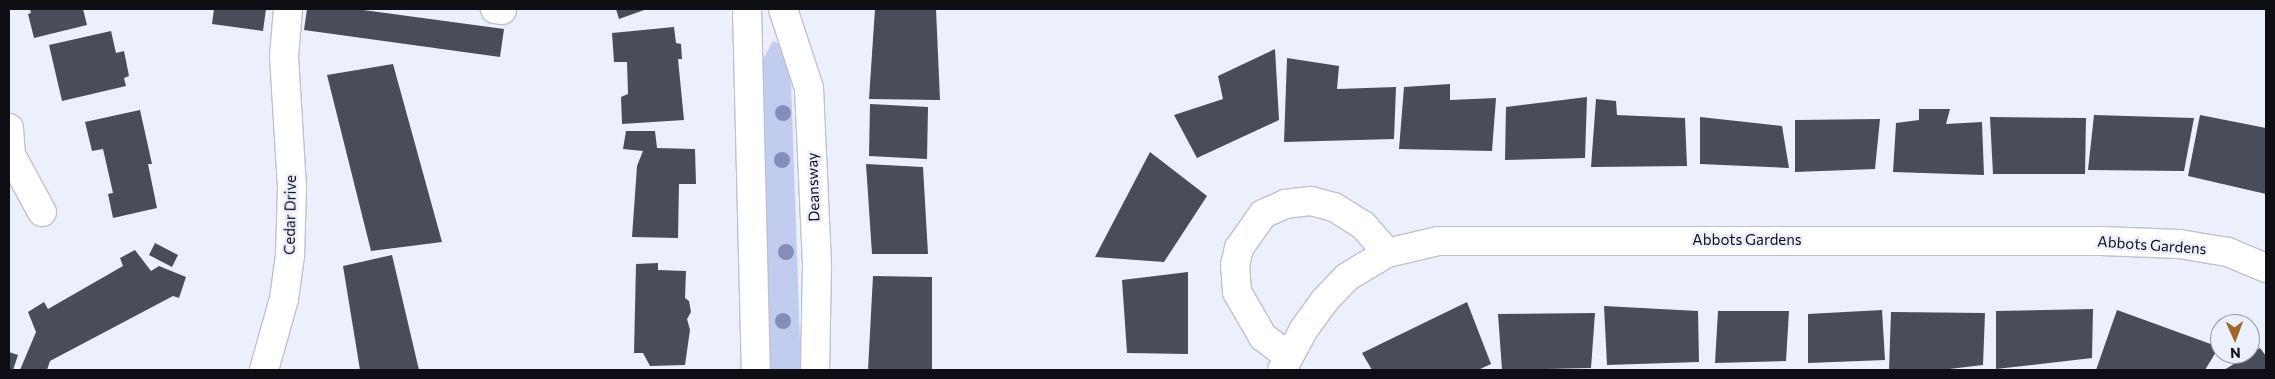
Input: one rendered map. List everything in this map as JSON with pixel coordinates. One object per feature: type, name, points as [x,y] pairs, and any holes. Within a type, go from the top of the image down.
[{"type":"street","name":"Cedar Drive","points":[[264,370],[284,299],[290,256],[292,187],[284,56],[288,9]]},
{"type":"street","points":[[747,9],[756,370]]},
{"type":"street","name":"Deansway","points":[[783,9],[809,88],[817,267],[815,370]]},
{"type":"street","points":[[9,128],[10,154],[42,212]]},
{"type":"street","points":[[1285,363],[1263,337],[1237,292],[1235,265],[1239,248],[1264,214],[1285,204],[1311,201],[1334,207],[1363,225],[1387,253]]},
{"type":"street","name":"Abbots Gardens","points":[[1285,363],[1324,301],[1347,277],[1387,253],[1438,241],[1487,239],[2102,241],[2179,244],[2228,252],[2266,268]]},
{"type":"shaded area","points":[[773,41],[784,46],[791,81],[801,370],[767,370],[762,61]]},
{"type":"building","points":[[30,9],[83,9],[87,25],[34,38],[28,14],[31,13]]},
{"type":"building","points":[[214,9],[266,9],[263,31],[212,24]]},
{"type":"building","points":[[307,9],[356,9],[504,29],[500,57],[304,30]]},
{"type":"building","points":[[616,9],[647,9],[619,19]]},
{"type":"building","points":[[875,9],[936,9],[940,100],[869,99]]},
{"type":"building","points":[[674,27],[676,43],[681,44],[682,59],[678,59],[684,120],[622,124],[621,97],[628,94],[627,62],[614,62],[612,33]]},
{"type":"building","points":[[111,31],[116,53],[124,51],[129,76],[124,78],[126,86],[62,101],[49,45]]},
{"type":"building","points":[[1275,49],[1279,120],[1197,158],[1174,115],[1223,99],[1218,76]]},
{"type":"building","points":[[1287,58],[1339,66],[1337,89],[1396,87],[1394,139],[1284,142]]},
{"type":"building","points":[[393,64],[442,242],[371,251],[327,75]]},
{"type":"building","points":[[1450,84],[1450,100],[1496,98],[1492,151],[1399,149],[1404,87]]},
{"type":"building","points":[[1587,97],[1585,158],[1505,160],[1506,107]]},
{"type":"building","points":[[1596,99],[1616,101],[1617,115],[1685,118],[1687,166],[1591,167]]},
{"type":"building","points":[[870,104],[928,107],[927,159],[869,156]]},
{"type":"building","points":[[1919,109],[1950,109],[1946,124],[1982,122],[1984,175],[1893,172],[1896,123],[1919,120]]},
{"type":"building","points":[[140,110],[152,164],[148,164],[157,208],[113,218],[108,194],[113,193],[103,149],[92,151],[85,122]]},
{"type":"building","points":[[2094,115],[2194,118],[2184,171],[2088,170]]},
{"type":"building","points":[[2200,115],[2266,128],[2266,194],[2188,176]]},
{"type":"building","points":[[1700,117],[1782,126],[1789,168],[1700,164]]},
{"type":"building","points":[[1990,117],[2086,118],[2085,174],[1993,174]]},
{"type":"building","points":[[1880,119],[1875,169],[1795,172],[1795,120]]},
{"type":"building","points":[[626,131],[655,131],[657,148],[695,149],[696,184],[679,184],[678,238],[632,237],[637,166],[643,151],[623,149]]},
{"type":"building","points":[[1150,152],[1207,196],[1164,262],[1095,257]]},
{"type":"building","points":[[866,164],[923,167],[928,254],[872,254]]},
{"type":"building","points":[[155,243],[178,255],[172,267],[149,255]]},
{"type":"building","points":[[135,250],[151,271],[159,266],[186,277],[179,298],[173,296],[50,361],[47,370],[20,370],[36,332],[28,312],[44,302],[48,309],[123,266],[120,258]]},
{"type":"building","points":[[392,255],[419,370],[360,370],[343,266]]},
{"type":"building","points":[[658,263],[658,270],[686,271],[685,298],[689,301],[691,312],[687,319],[690,330],[685,365],[650,366],[643,353],[634,353],[636,264]]},
{"type":"building","points":[[1188,272],[1188,354],[1127,353],[1122,280]]},
{"type":"building","points":[[873,276],[932,277],[932,370],[868,370]]},
{"type":"building","points":[[1467,302],[1491,364],[1478,370],[1372,370],[1362,353]]},
{"type":"building","points":[[1604,306],[1698,311],[1699,362],[1607,365]]},
{"type":"building","points":[[2093,309],[2092,358],[1996,369],[1996,311]]},
{"type":"building","points":[[1882,310],[1885,360],[1808,363],[1808,314]]},
{"type":"building","points":[[2117,310],[2210,344],[2210,362],[2205,370],[2096,370]]},
{"type":"building","points":[[1718,311],[1789,311],[1786,361],[1715,363]]},
{"type":"building","points":[[1891,312],[1985,313],[1983,365],[1941,370],[1889,370]]},
{"type":"building","points":[[1595,313],[1591,368],[1502,370],[1498,314]]},
{"type":"building","points":[[2260,348],[2266,356],[2266,370],[2224,370],[2234,364],[2260,364]]},
{"type":"building","points":[[9,352],[18,355],[13,370],[9,370]]}]
